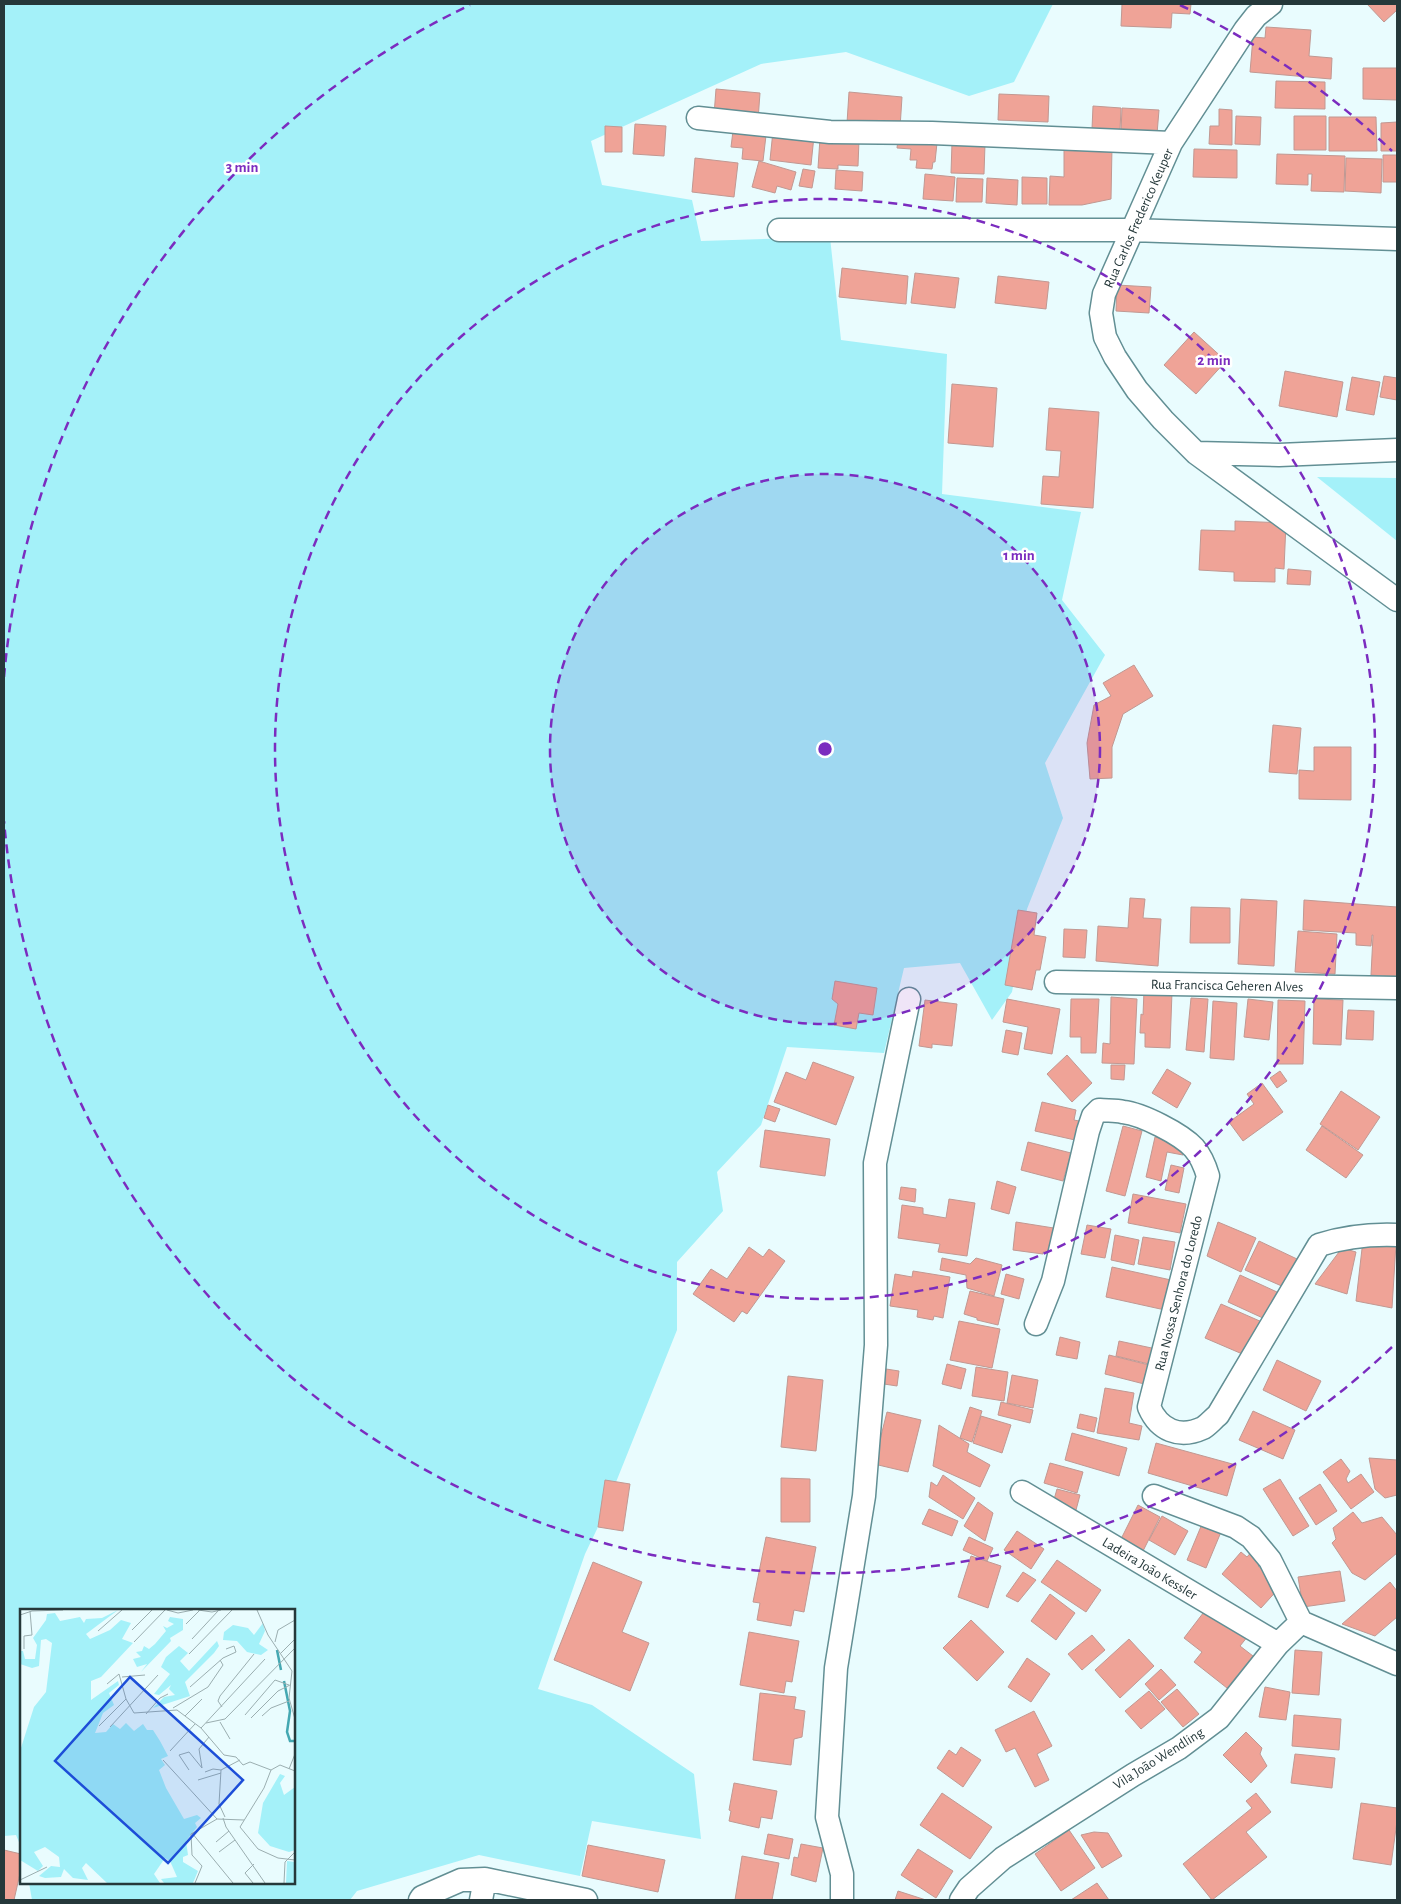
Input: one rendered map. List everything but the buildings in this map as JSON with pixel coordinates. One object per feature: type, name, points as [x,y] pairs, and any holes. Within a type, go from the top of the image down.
[{"type":"street","name":"Rua Carlos Frederico Keuper","points":[[1271,4],[1256,16],[1245,30],[1171,143],[1104,294],[1101,313],[1105,337],[1114,357],[1137,390],[1163,420],[1196,453],[1397,600]]},
{"type":"street","points":[[698,118],[830,132],[932,133],[1171,143]]},
{"type":"street","points":[[779,230],[1131,230],[1397,239]]},
{"type":"street","points":[[1196,453],[1279,454],[1397,450]]},
{"type":"street","name":"Rua Francisca Geheren Alves","points":[[1056,982],[1397,988]]},
{"type":"street","points":[[842,1900],[842,1874],[827,1817],[836,1668],[864,1496],[876,1345],[875,1163],[909,999]]},
{"type":"street","name":"Rua Nossa Senhora do Loredo","points":[[1036,1324],[1053,1281],[1088,1132],[1093,1116],[1099,1110],[1124,1112],[1152,1122],[1179,1137],[1194,1148],[1204,1164],[1208,1176],[1149,1407],[1154,1418],[1169,1430],[1183,1433],[1204,1428],[1218,1415],[1319,1245],[1333,1240],[1381,1234],[1397,1235]]},
{"type":"street","name":"Ladeira João Kessler","points":[[1022,1492],[1278,1644]]},
{"type":"street","points":[[1154,1496],[1236,1527],[1251,1538],[1270,1560],[1301,1622],[1397,1664]]},
{"type":"street","name":"Vila João Wendling","points":[[961,1900],[969,1888],[1003,1858],[1132,1775],[1179,1748],[1220,1718],[1278,1644],[1301,1622]]},
{"type":"street","points":[[420,1900],[422,1897],[461,1880],[483,1889],[586,1900]]},
{"type":"shaded area","points":[[4,4],[1053,4],[1014,82],[969,96],[846,52],[761,64],[591,141],[602,185],[692,200],[701,241],[830,237],[841,340],[947,354],[942,494],[1081,512],[1062,600],[1105,655],[1045,763],[1063,818],[1027,909],[1012,992],[992,1020],[960,963],[904,968],[884,1053],[787,1047],[761,1125],[717,1172],[723,1211],[677,1262],[677,1330],[598,1527],[585,1554],[538,1689],[592,1705],[694,1774],[701,1839],[592,1821],[580,1876],[479,1855],[357,1891],[350,1900],[32,1900],[29,1884],[295,1884],[295,1609],[20,1609],[20,1845],[16,1835],[4,1836]]},
{"type":"shaded area","points":[[1317,477],[1397,478],[1397,541]]}]
